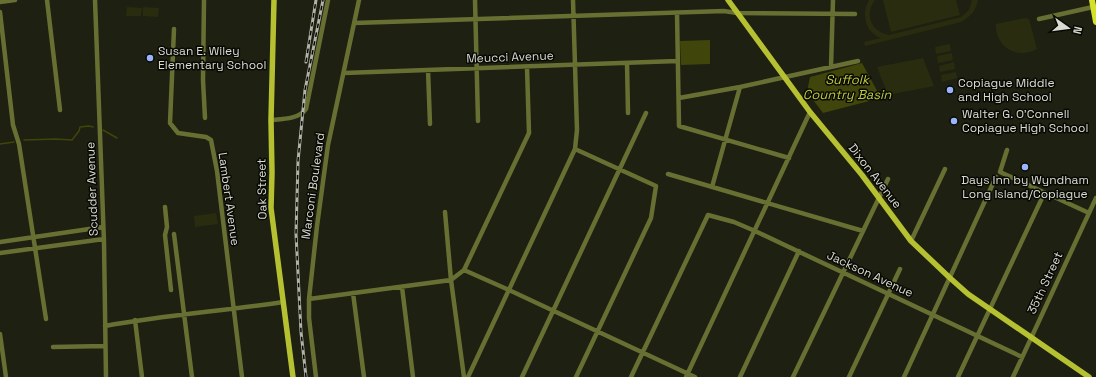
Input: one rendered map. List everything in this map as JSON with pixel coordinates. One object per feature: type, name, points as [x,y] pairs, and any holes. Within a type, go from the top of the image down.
[{"type":"highway","points":[[1093,3],[1096,22]]},
{"type":"main road","name":"Oak Street","points":[[274,0],[271,120],[271,208],[293,377]]},
{"type":"main road","name":"Dixon Avenue","points":[[728,0],[784,78],[862,175],[911,241],[968,294],[1089,377]]},
{"type":"street","points":[[0,2],[15,0]]},
{"type":"street","points":[[47,0],[60,110]]},
{"type":"street","name":"Scudder Avenue","points":[[95,0],[104,239],[106,377]]},
{"type":"street","points":[[204,0],[203,80],[205,118]]},
{"type":"street","points":[[271,120],[288,119],[303,113],[306,109],[328,0]]},
{"type":"street","name":"Marconi Boulevard","points":[[316,377],[309,318],[309,299],[328,145],[359,0]]},
{"type":"street","points":[[475,0],[478,121]]},
{"type":"street","points":[[468,377],[575,149],[578,130],[573,0]]},
{"type":"street","points":[[831,67],[832,0]]},
{"type":"street","points":[[1039,19],[1093,3]]},
{"type":"street","points":[[354,23],[724,11],[738,13],[855,14]]},
{"type":"street","points":[[0,12],[13,125],[19,144],[46,319]]},
{"type":"street","points":[[677,13],[679,126],[789,158]]},
{"type":"street","name":"Lambert Avenue","points":[[174,29],[170,123],[178,133],[206,137],[210,140],[217,171],[242,377]]},
{"type":"street","points":[[679,98],[784,78],[858,61]]},
{"type":"street","name":"Meucci Avenue","points":[[344,73],[678,62]]},
{"type":"street","points":[[627,63],[628,113]]},
{"type":"street","points":[[309,299],[451,280],[464,270],[529,133],[527,67]]},
{"type":"street","points":[[428,70],[430,124]]},
{"type":"street","points":[[712,187],[740,87]]},
{"type":"street","points":[[687,375],[810,112]]},
{"type":"street","points":[[522,377],[646,113]]},
{"type":"street","points":[[575,149],[656,186],[651,218],[576,377]]},
{"type":"street","points":[[1007,150],[1000,172],[1089,214]]},
{"type":"street","points":[[911,241],[945,169]]},
{"type":"street","points":[[668,174],[863,232]]},
{"type":"street","points":[[904,377],[996,178]]},
{"type":"street","points":[[793,377],[888,179]]},
{"type":"street","points":[[958,377],[1043,196]]},
{"type":"street","name":"35th Street","points":[[1013,377],[1096,198]]},
{"type":"street","points":[[164,207],[167,227],[165,235],[171,290]]},
{"type":"street","points":[[445,212],[451,280],[464,377]]},
{"type":"street","name":"Jackson Avenue","points":[[643,353],[708,215],[734,222],[755,231],[1022,356]]},
{"type":"street","points":[[0,242],[103,227]]},
{"type":"street","points":[[174,234],[192,377]]},
{"type":"street","points":[[0,253],[104,239]]},
{"type":"street","points":[[740,377],[799,251]]},
{"type":"street","points":[[849,377],[900,269]]},
{"type":"street","points":[[464,270],[687,375],[695,377]]},
{"type":"street","points":[[402,287],[413,377]]},
{"type":"street","points":[[353,293],[364,377]]},
{"type":"street","points":[[105,326],[135,320],[283,302]]},
{"type":"street","points":[[135,320],[142,377]]},
{"type":"street","points":[[0,334],[6,377]]},
{"type":"street","points":[[53,347],[105,346]]},
{"type":"street","points":[[631,377],[643,353]]},
{"type":"shaded area","points":[[869,0],[875,0],[870,11],[871,22],[878,30],[889,35],[961,17],[969,10],[972,0],[978,0],[972,13],[968,18],[961,22],[865,46],[864,42],[881,38],[871,32],[866,22],[865,11]]},
{"type":"shaded area","points":[[883,0],[956,0],[960,15],[891,32]]},
{"type":"shaded area","points":[[127,7],[142,8],[141,16],[126,16]]},
{"type":"shaded area","points":[[143,7],[159,8],[158,17],[143,16]]},
{"type":"shaded area","points":[[1025,18],[1029,19],[1037,49],[1022,53],[1015,52],[1003,45],[999,39],[996,24]]},
{"type":"shaded area","points":[[950,44],[951,51],[936,54],[935,47]]},
{"type":"shaded area","points":[[952,53],[953,60],[938,63],[937,56]]},
{"type":"shaded area","points":[[923,58],[934,86],[888,95],[877,67]]},
{"type":"shaded area","points":[[954,62],[955,69],[940,72],[939,66]]},
{"type":"shaded area","points":[[956,72],[957,78],[942,82],[941,75]]},
{"type":"shaded area","points":[[216,213],[218,224],[195,227],[194,216]]},
{"type":"water","points":[[710,40],[710,64],[681,65],[680,41]]},
{"type":"water","name":"Suffolk Country Basin","points":[[862,63],[881,98],[823,113],[807,92],[810,77]]},
{"type":"waterway","points":[[24,140],[72,140],[79,131],[80,127],[93,127]]},
{"type":"waterway","points":[[103,130],[117,138]]},
{"type":"waterway","points":[[0,144],[14,142]]},
{"type":"railway","points":[[306,62],[316,0]]},
{"type":"railway","points":[[306,377],[301,332],[296,234],[298,161],[305,90],[323,0]]},
{"type":"place","name":"Susan E. Wiley Elementary School","points":[[150,58]]},
{"type":"place","name":"Copiague Middle and High School","points":[[950,90]]},
{"type":"place","name":"Walter G. O'Connell Copiague High School","points":[[954,121]]},
{"type":"place","name":"Days Inn by Wyndham Long Island/Copiague","points":[[1025,167]]}]
